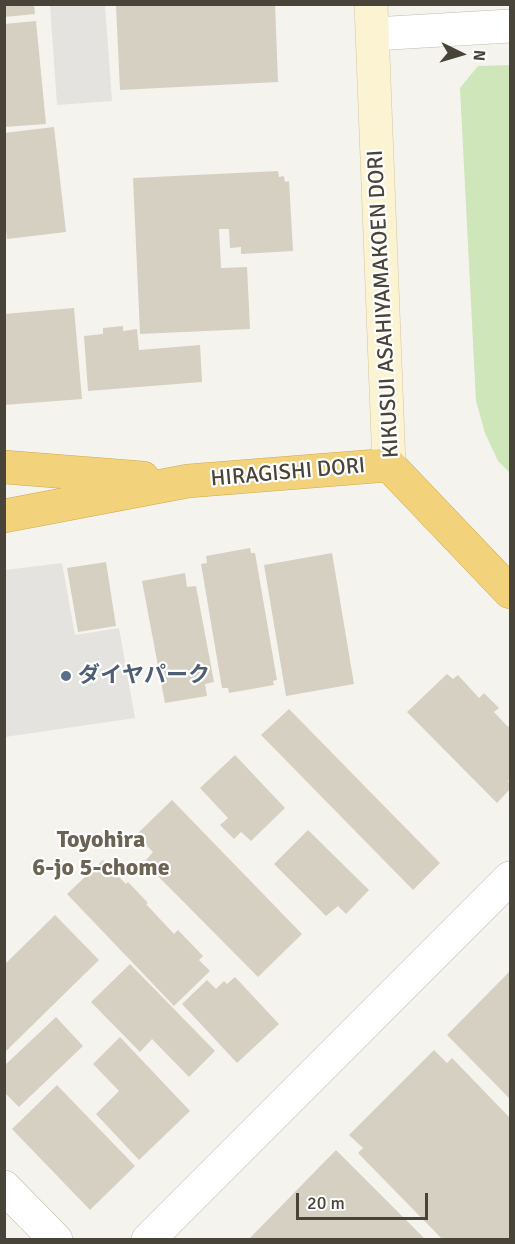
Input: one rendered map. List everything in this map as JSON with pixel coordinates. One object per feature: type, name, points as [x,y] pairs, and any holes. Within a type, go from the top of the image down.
[{"type":"highway","name":"HIRAGISHI DORI","points":[[4,516],[188,481],[389,465]]},
{"type":"highway","name":"KIKUSUI ASAHIYAMAKOEN DORI","points":[[389,465],[510,592]]},
{"type":"highway","name":"HIRAGISHI DORI","points":[[4,467],[188,481]]},
{"type":"street","points":[[372,19],[510,26]]},
{"type":"street","name":"KIKUSUI ASAHIYAMAKOEN DORI","points":[[372,19],[389,465]]},
{"type":"street","points":[[148,1239],[510,878]]},
{"type":"street","points":[[4,1187],[56,1239]]},
{"type":"green space","points":[[510,65],[510,473],[498,461],[485,433],[476,401],[460,88],[478,66]]},
{"type":"shaded area","points":[[50,5],[105,5],[112,101],[57,105]]},
{"type":"shaded area","name":"ダイヤパーク","points":[[62,563],[75,635],[119,628],[135,718],[5,737],[5,570]]},
{"type":"building","points":[[4,4],[34,4],[35,14],[4,17]]},
{"type":"building","points":[[275,4],[278,82],[120,90],[116,6]]},
{"type":"building","points":[[36,21],[46,124],[4,127],[4,24]]},
{"type":"building","points":[[54,127],[66,232],[7,239],[4,218],[4,133]]},
{"type":"building","points":[[278,171],[279,177],[284,176],[285,182],[289,181],[293,251],[241,254],[241,247],[230,248],[229,229],[219,229],[221,268],[247,267],[250,329],[140,334],[133,178]]},
{"type":"building","points":[[74,308],[82,399],[4,405],[4,314]]},
{"type":"building","points":[[123,326],[123,331],[137,329],[139,350],[200,345],[202,382],[88,391],[84,336],[103,334],[103,328]]},
{"type":"building","points":[[250,548],[251,553],[255,553],[277,680],[273,681],[274,685],[229,693],[228,688],[222,688],[201,564],[207,563],[206,556]]},
{"type":"building","points":[[332,553],[354,684],[286,696],[264,565]]},
{"type":"building","points":[[106,562],[116,626],[78,632],[67,568]]},
{"type":"building","points":[[185,573],[187,587],[196,586],[214,682],[205,684],[207,696],[165,703],[142,581]]},
{"type":"building","points":[[447,674],[453,679],[458,675],[479,698],[484,693],[499,708],[494,712],[508,727],[510,724],[510,779],[508,781],[510,789],[497,803],[407,712]]},
{"type":"building","points":[[289,709],[440,863],[413,890],[261,735]]},
{"type":"building","points":[[235,755],[285,808],[251,841],[241,832],[234,839],[220,825],[228,818],[200,788]]},
{"type":"building","points":[[172,800],[302,934],[258,977],[144,862],[153,852],[136,835]]},
{"type":"building","points":[[308,830],[369,890],[346,914],[338,906],[326,916],[274,864]]},
{"type":"building","points":[[103,860],[126,884],[128,882],[174,934],[178,930],[203,956],[199,960],[210,971],[174,1006],[67,894]]},
{"type":"building","points":[[55,915],[99,960],[4,1053],[4,965]]},
{"type":"building","points":[[130,964],[215,1051],[189,1077],[152,1039],[140,1052],[91,1002]]},
{"type":"building","points":[[510,971],[510,1099],[447,1035]]},
{"type":"building","points":[[235,977],[279,1024],[237,1063],[182,1004],[207,980],[216,989],[224,981],[227,984]]},
{"type":"building","points":[[56,1017],[83,1046],[19,1107],[4,1092],[4,1066]]},
{"type":"building","points":[[120,1037],[190,1111],[139,1160],[96,1114],[119,1091],[93,1064]]},
{"type":"building","points":[[434,1050],[447,1063],[452,1058],[510,1118],[510,1240],[443,1240],[358,1153],[363,1148],[349,1135]]},
{"type":"building","points":[[57,1085],[135,1166],[90,1210],[12,1129]]},
{"type":"building","points":[[336,1150],[426,1240],[248,1240]]},
{"type":"place","name":"ダイヤパーク","points":[[66,676]]},
{"type":"district","name":"Toyohira 6-jo 5-chome","points":[[101,855]]}]
